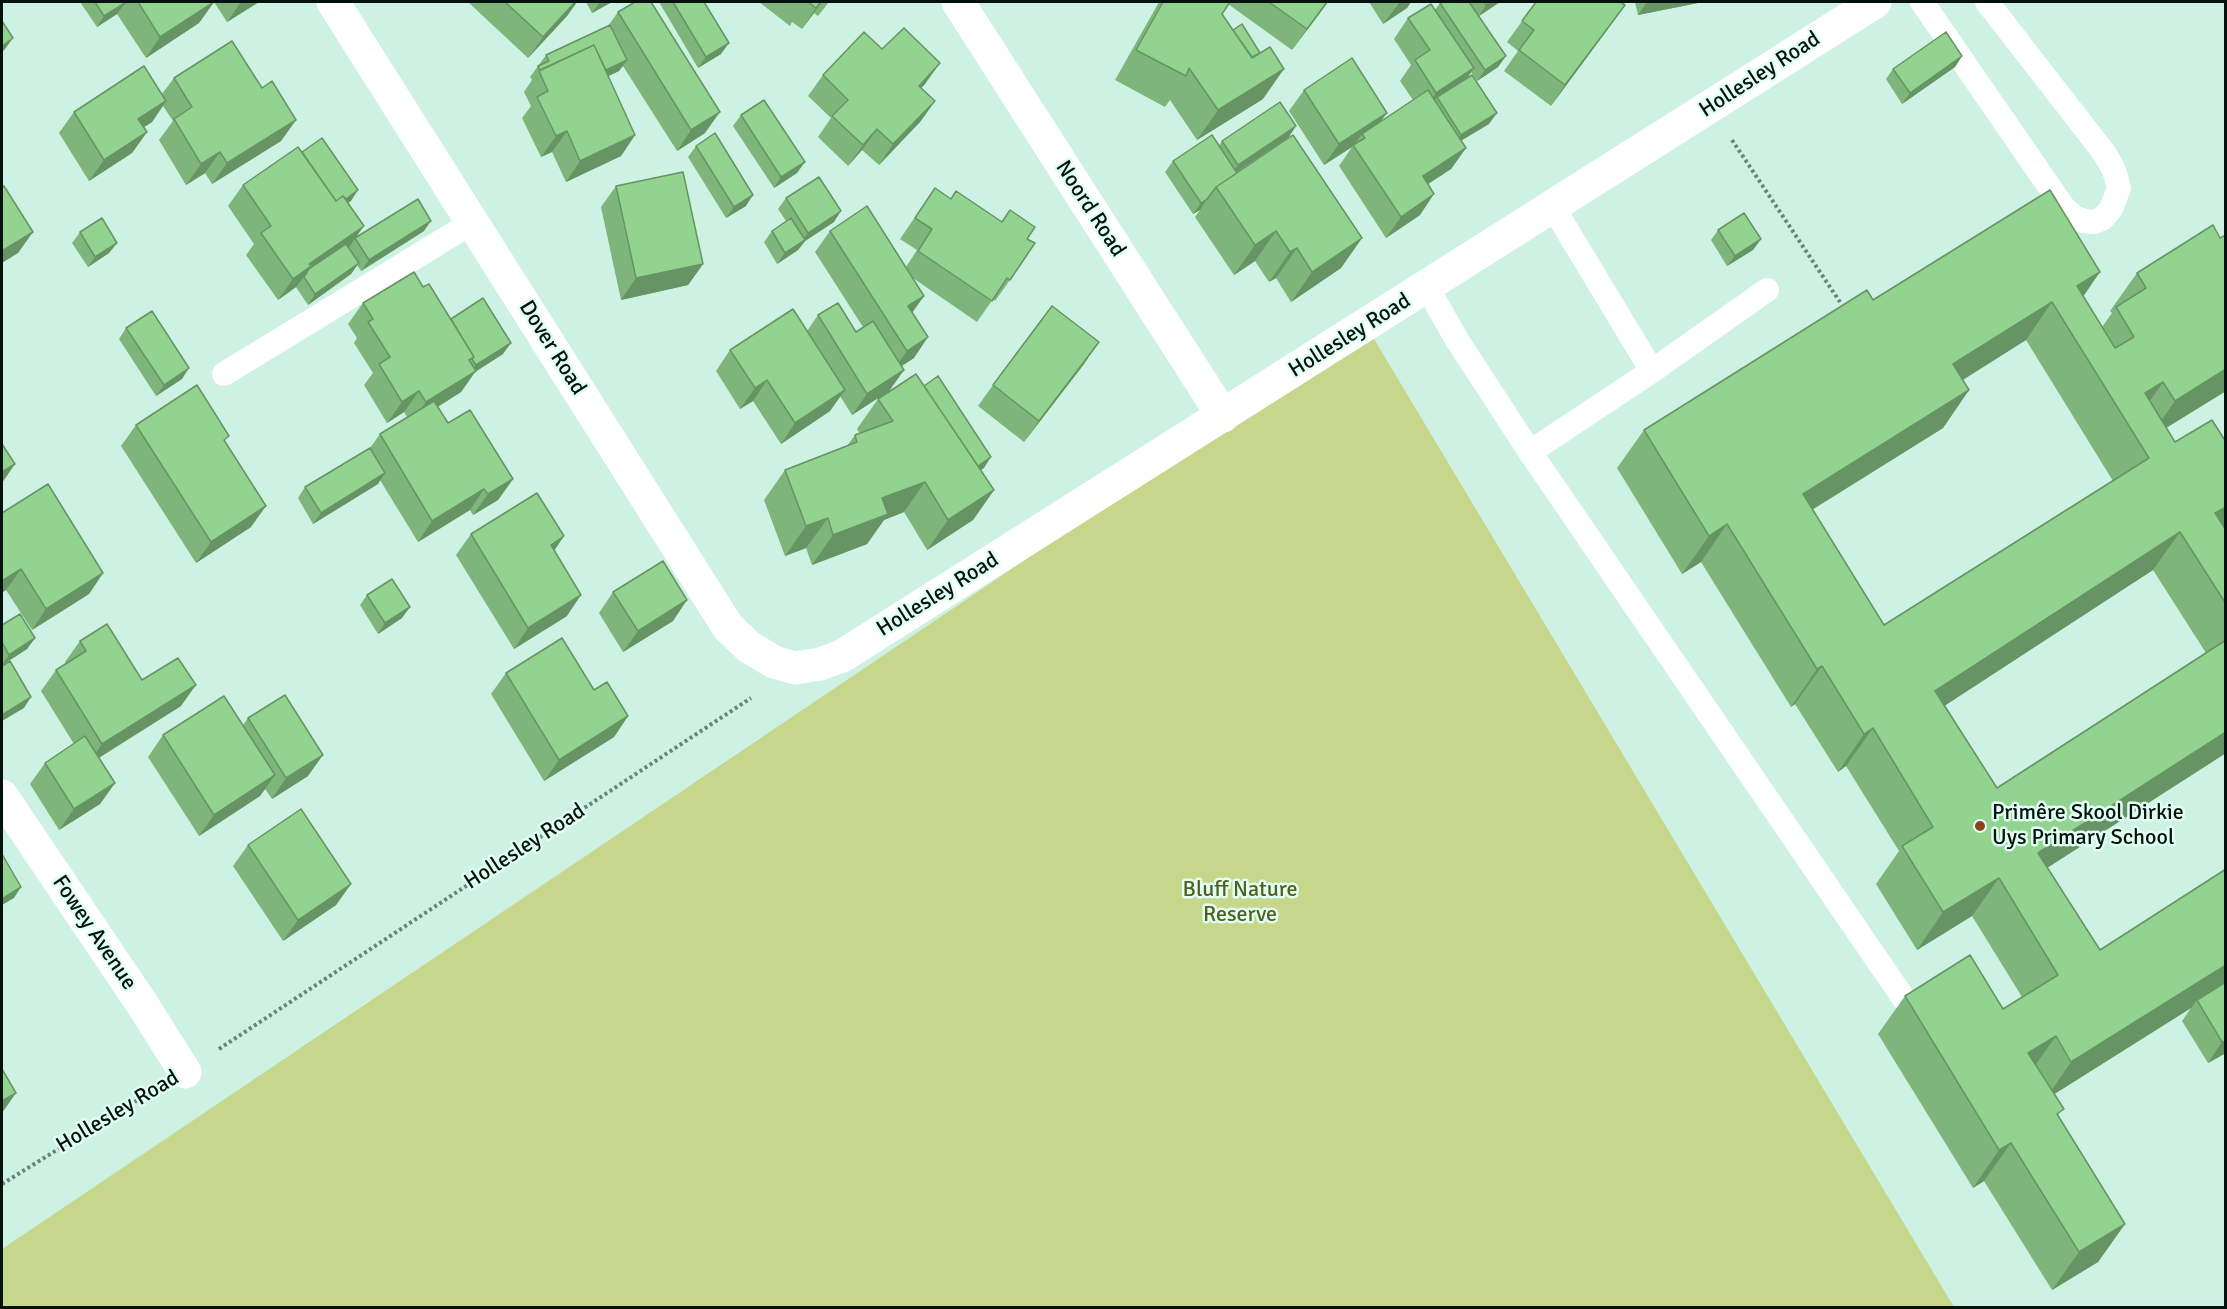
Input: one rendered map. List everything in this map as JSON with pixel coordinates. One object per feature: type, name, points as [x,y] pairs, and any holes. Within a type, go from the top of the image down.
[{"type":"street","name":"Dover Road","points":[[333,2],[728,627],[749,647],[774,662],[795,668]]},
{"type":"street","name":"Hollesley Road","points":[[795,668],[819,664],[842,656],[1875,2]]},
{"type":"street","name":"Noord Road","points":[[967,5],[1223,416]]},
{"type":"street","name":"Fowey Avenue","points":[[2,796],[185,1071]]},
{"type":"lane","points":[[1922,2],[2064,208],[2074,217],[2084,221],[2093,222],[2102,219],[2111,209],[2118,188],[2114,171],[2105,154],[1987,2]]},
{"type":"lane","points":[[1553,207],[1652,371]]},
{"type":"lane","points":[[224,374],[473,222]]},
{"type":"lane","points":[[1427,287],[1457,340],[1530,452],[1904,999]]},
{"type":"lane","points":[[1530,452],[1652,371],[1767,290]]},
{"type":"path","points":[[1708,108],[1743,154],[1840,302]]},
{"type":"path","name":"Hollesley Road","points":[[2,1184],[185,1071],[795,668]]},
{"type":"green space","name":"Bluff Nature Reserve","points":[[1368,329],[1954,1307],[2,1308],[2,1249]]},
{"type":"building","points":[[95,2],[124,2],[125,3],[104,16]]},
{"type":"building","points":[[138,2],[214,2],[160,37]]},
{"type":"building","points":[[505,2],[575,2],[543,37]]},
{"type":"building","points":[[635,2],[651,2],[720,112],[691,130],[618,12]]},
{"type":"building","points":[[673,2],[704,2],[729,43],[706,57]]},
{"type":"building","points":[[808,2],[821,2],[816,8]]},
{"type":"building","points":[[1163,2],[1230,2],[1222,14],[1252,58],[1270,47],[1284,69],[1218,110],[1189,68],[1186,76],[1136,50]]},
{"type":"building","points":[[1269,2],[1327,2],[1307,29]]},
{"type":"building","points":[[1469,2],[1506,56],[1485,70],[1440,3]]},
{"type":"building","points":[[1536,2],[1620,2],[1625,5],[1565,85],[1519,50],[1534,30],[1522,21]]},
{"type":"building","points":[[1431,4],[1474,68],[1436,93],[1415,60],[1430,50],[1408,18]]},
{"type":"building","points":[[2,21],[13,38],[2,46]]},
{"type":"building","points":[[1242,24],[1260,53],[1252,57],[1233,30]]},
{"type":"building","points":[[610,25],[627,60],[606,70],[594,45],[540,70],[538,66],[549,61],[546,55]]},
{"type":"building","points":[[904,28],[940,63],[919,86],[935,101],[893,144],[877,129],[863,145],[832,116],[848,100],[823,75],[864,32],[882,49]]},
{"type":"building","points":[[1946,32],[1962,56],[1910,93],[1893,69]]},
{"type":"building","points":[[232,41],[262,88],[272,81],[296,120],[227,163],[220,152],[201,164],[174,119],[192,107],[174,78]]},
{"type":"building","points":[[594,45],[635,135],[580,161],[567,131],[556,136],[537,97],[548,91],[539,71]]},
{"type":"building","points":[[1352,58],[1387,113],[1339,144],[1304,90]]},
{"type":"building","points":[[144,66],[166,101],[138,119],[147,132],[104,160],[74,112]]},
{"type":"building","points":[[1472,75],[1497,113],[1461,135],[1437,97]]},
{"type":"building","points":[[1428,90],[1466,148],[1423,176],[1434,194],[1401,217],[1353,145],[1365,138],[1362,134]]},
{"type":"building","points":[[764,100],[805,162],[781,177],[741,115]]},
{"type":"building","points":[[1280,102],[1296,126],[1238,165],[1222,141]]},
{"type":"building","points":[[715,133],[753,195],[734,207],[696,146]]},
{"type":"building","points":[[1212,135],[1237,173],[1216,187],[1201,203],[1173,161]]},
{"type":"building","points":[[1293,135],[1362,238],[1312,272],[1297,248],[1290,252],[1276,231],[1255,245],[1216,187]]},
{"type":"building","points":[[322,138],[358,190],[346,199],[343,196],[336,201],[302,152]]},
{"type":"building","points":[[298,147],[336,201],[343,196],[364,226],[309,264],[311,266],[293,279],[261,233],[271,226],[243,185]]},
{"type":"building","points":[[683,172],[703,264],[636,278],[616,186]]},
{"type":"building","points":[[819,177],[841,211],[808,233],[786,198]]},
{"type":"building","points":[[4,186],[33,232],[2,251],[2,187]]},
{"type":"building","points":[[935,188],[951,199],[956,191],[1002,222],[1010,210],[1035,227],[1027,239],[1035,243],[1010,280],[1007,278],[992,301],[918,251],[932,229],[915,218]]},
{"type":"building","points":[[2050,190],[2100,272],[2077,286],[2115,348],[2134,337],[2116,307],[2146,288],[2137,273],[2213,225],[2220,238],[2226,235],[2226,369],[2175,401],[2163,382],[2145,393],[2175,442],[2212,420],[2226,442],[2226,507],[2215,513],[2226,530],[2226,604],[2180,532],[1935,691],[1997,788],[2226,640],[2226,732],[2038,853],[2100,950],[2226,869],[2226,965],[2071,1062],[2056,1036],[2028,1053],[2064,1109],[2057,1114],[2125,1224],[2079,1252],[2011,1143],[1999,1150],[1905,996],[1970,955],[2003,1009],[2058,975],[1999,878],[1943,912],[1902,846],[1933,827],[1873,728],[1864,734],[1822,666],[1817,669],[1727,524],[1709,536],[1644,430],[1867,290],[1873,300]],"holes":[[[2052,302],[2149,458],[1884,625],[1803,494],[1969,390],[1953,364]]]},
{"type":"building","points":[[418,199],[431,221],[369,260],[355,238]]},
{"type":"building","points":[[867,206],[924,296],[908,306],[928,337],[907,351],[830,231]]},
{"type":"building","points":[[1744,213],[1761,239],[1735,256],[1718,230]]},
{"type":"building","points":[[102,218],[117,243],[95,257],[80,232]]},
{"type":"building","points":[[791,218],[805,240],[785,253],[772,231]]},
{"type":"building","points":[[346,244],[359,263],[315,294],[304,277],[309,269]]},
{"type":"building","points":[[414,272],[423,287],[429,284],[474,357],[469,360],[476,371],[426,402],[419,391],[402,402],[379,364],[390,357],[368,322],[373,319],[363,303]]},
{"type":"building","points":[[483,298],[511,343],[476,365],[472,359],[474,357],[451,319]]},
{"type":"building","points":[[838,303],[856,332],[873,321],[904,370],[867,394],[818,315]]},
{"type":"building","points":[[1052,306],[1099,342],[1039,421],[993,385]]},
{"type":"building","points":[[793,309],[845,390],[795,423],[767,380],[755,388],[730,350]]},
{"type":"building","points":[[152,311],[189,368],[164,385],[126,328]]},
{"type":"building","points":[[916,374],[994,490],[948,520],[925,482],[882,498],[888,514],[833,535],[828,518],[806,526],[785,470],[857,442],[855,435],[893,421],[878,399]]},
{"type":"building","points":[[938,376],[991,457],[978,466],[924,386]]},
{"type":"building","points":[[197,385],[229,436],[224,440],[266,506],[211,542],[136,425]]},
{"type":"building","points":[[434,401],[448,423],[470,410],[513,479],[488,494],[484,489],[432,521],[380,434]]},
{"type":"building","points":[[2,444],[15,464],[2,472]]},
{"type":"building","points":[[370,448],[385,473],[321,513],[305,487]]},
{"type":"building","points":[[48,484],[103,573],[46,609],[21,569],[2,581],[2,513]]},
{"type":"building","points":[[537,493],[564,536],[551,545],[581,595],[528,628],[471,534]]},
{"type":"building","points":[[663,561],[687,600],[638,631],[613,592]]},
{"type":"building","points":[[392,579],[410,607],[385,623],[367,595]]},
{"type":"building","points":[[20,614],[35,638],[9,655],[2,642],[2,625]]},
{"type":"building","points":[[107,624],[142,680],[178,658],[196,685],[102,744],[56,670],[86,651],[80,641]]},
{"type":"building","points":[[562,638],[594,690],[607,682],[628,716],[559,760],[506,673]]},
{"type":"building","points":[[10,661],[31,697],[2,715],[2,666]]},
{"type":"building","points":[[285,695],[323,755],[286,778],[248,718]]},
{"type":"building","points":[[224,696],[275,775],[214,815],[163,735]]},
{"type":"building","points":[[85,736],[115,783],[74,809],[45,763]]},
{"type":"building","points":[[301,809],[351,884],[298,920],[248,845]]},
{"type":"building","points":[[2,854],[21,887],[2,899]]},
{"type":"building","points":[[2226,982],[2226,1041],[2222,1042],[2197,1000]]},
{"type":"building","points":[[2,1069],[16,1093],[2,1101]]},
{"type":"place","name":"Primêre Skool Dirkie Uys Primary School","points":[[1980,826]]}]
